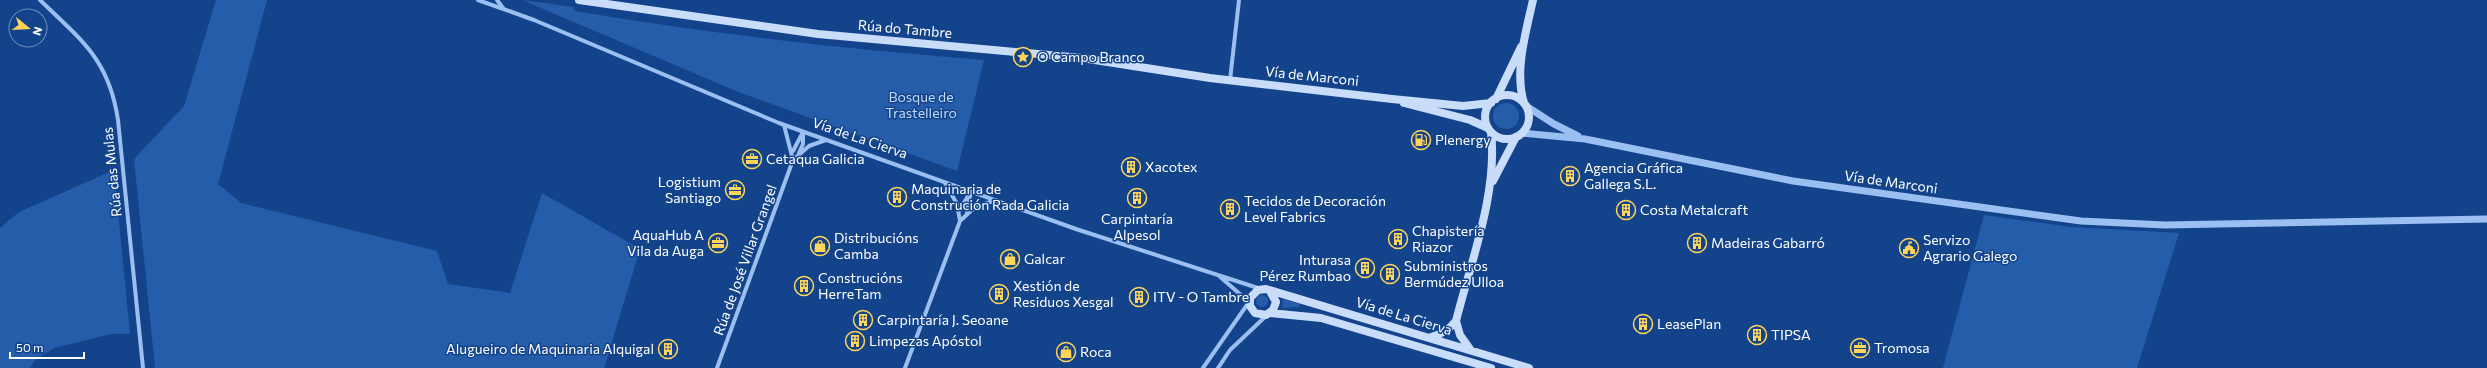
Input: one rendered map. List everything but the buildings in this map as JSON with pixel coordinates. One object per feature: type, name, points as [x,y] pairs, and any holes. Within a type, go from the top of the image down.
[{"type":"main road","name":"Rúa do Tambre","points":[[578,0],[818,34],[1082,58],[1230,80]]},
{"type":"main road","points":[[1490,188],[1529,117],[1521,86],[1524,41],[1533,0]]},
{"type":"main road","points":[[1428,337],[1440,335],[1450,329],[1456,321],[1490,188],[1493,154],[1490,130],[1486,115],[1493,101],[1506,82],[1524,41]]},
{"type":"main road","name":"Vía de Marconi","points":[[1230,80],[1463,106],[1493,101]]},
{"type":"main road","points":[[1493,101],[1508,95],[1520,99],[1525,105]]},
{"type":"main road","name":"Vía de Marconi","points":[[1392,99],[1470,120],[1490,130]]},
{"type":"main road","points":[[1490,130],[1500,138],[1519,135]]},
{"type":"main road","points":[[1266,290],[1276,302],[1270,313],[1258,315],[1252,310],[1249,302],[1254,292],[1266,290]]},
{"type":"main road","name":"Vía de La Cierva","points":[[1266,290],[1529,368]]},
{"type":"main road","name":"Vía de La Cierva","points":[[1270,313],[1321,318],[1491,368]]},
{"type":"main road","points":[[1456,321],[1460,335],[1470,350]]},
{"type":"street","name":"Rúa das Mulas","points":[[40,0],[90,50],[104,69],[113,92],[118,120],[143,368]]},
{"type":"street","name":"Vía de La Cierva","points":[[480,0],[503,8],[784,125],[1082,231],[1266,290]]},
{"type":"street","points":[[1230,80],[1238,0]]},
{"type":"street","name":"Vía de La Cierva","points":[[496,1],[503,8]]},
{"type":"street","name":"Vía de Marconi","points":[[1525,105],[1554,124],[1585,139]]},
{"type":"street","name":"Rúa de José Villar Grangel","points":[[784,125],[793,160]]},
{"type":"street","points":[[792,152],[803,132]]},
{"type":"street","name":"Rúa de José Villar Grangel","points":[[717,368],[793,160],[803,144],[803,132]]},
{"type":"street","name":"Vía de Marconi","points":[[1519,135],[1585,139],[1793,181],[1965,206],[2096,222],[2197,224],[2487,219]]},
{"type":"street","name":"Rúa de José Villar Grangel","points":[[798,154],[809,146],[826,140]]},
{"type":"street","points":[[945,182],[955,198],[960,220]]},
{"type":"street","points":[[959,211],[971,191]]},
{"type":"street","points":[[966,213],[971,191]]},
{"type":"street","points":[[905,368],[960,220],[966,213],[982,204],[996,200]]},
{"type":"street","name":"Vía de La Cierva","points":[[1216,273],[1249,302]]},
{"type":"street","points":[[1203,368],[1249,302]]},
{"type":"street","points":[[1218,368],[1240,340],[1270,313]]},
{"type":"green space","points":[[216,0],[267,0],[218,184],[241,203],[437,251],[448,284],[510,293],[542,193],[640,249],[604,368],[155,368],[134,159],[184,106]]},
{"type":"green space","name":"Bosque de Trastelleiro","points":[[522,0],[573,7],[575,11],[728,34],[830,46],[984,60],[957,171],[736,91]]},
{"type":"green space","points":[[1506,103],[1515,107],[1519,116],[1515,125],[1506,129],[1497,125],[1493,116],[1497,107]]},
{"type":"green space","points":[[114,170],[130,334],[111,334],[54,348],[35,360],[30,368],[0,368],[0,228],[19,212]]},
{"type":"green space","points":[[1984,215],[2071,227],[2179,233],[2137,368],[1943,368]]},
{"type":"green space","points":[[1262,295],[1266,297],[1268,301],[1266,305],[1262,307],[1258,305],[1256,301],[1258,297]]},
{"type":"green space","points":[[1283,299],[1300,304],[1299,307],[1282,308]]},
{"type":"place","name":"O Campo Branco","points":[[1023,57]]},
{"type":"place","name":"Plenergy","points":[[1421,140]]},
{"type":"place","name":"Cetaqua Galicia","points":[[752,159]]},
{"type":"place","name":"Xacotex","points":[[1131,167]]},
{"type":"place","name":"Agencia Gráfica Gallega S.L.","points":[[1570,176]]},
{"type":"place","name":"Logistium Santiago","points":[[735,190]]},
{"type":"place","name":"Maquinaria de Construción Rada Galicia","points":[[897,197]]},
{"type":"place","name":"Carpintaría Alpesol","points":[[1137,198]]},
{"type":"place","name":"Tecidos de Decoración Level Fabrics","points":[[1230,209]]},
{"type":"place","name":"Costa Metalcraft","points":[[1626,210]]},
{"type":"place","name":"Chapistería Riazor","points":[[1398,239]]},
{"type":"place","name":"AquaHub A Vila da Auga","points":[[718,243]]},
{"type":"place","name":"Madeiras Gabarró","points":[[1697,243]]},
{"type":"place","name":"Distribucións Camba","points":[[820,246]]},
{"type":"place","name":"Servizo Agrario Galego","points":[[1909,248]]},
{"type":"place","name":"Galcar","points":[[1010,259]]},
{"type":"place","name":"Inturasa Pérez Rumbao","points":[[1365,268]]},
{"type":"place","name":"Subministros Bermúdez Ulloa","points":[[1390,274]]},
{"type":"place","name":"Construcións HerreTam","points":[[804,286]]},
{"type":"place","name":"Xestión de Residuos Xesgal","points":[[999,294]]},
{"type":"place","name":"ITV - O Tambre","points":[[1139,297]]},
{"type":"place","name":"Carpintaría J. Seoane","points":[[863,320]]},
{"type":"place","name":"LeasePlan","points":[[1643,324]]},
{"type":"place","name":"TIPSA","points":[[1757,335]]},
{"type":"place","name":"Limpezas Apóstol","points":[[855,341]]},
{"type":"place","name":"Tromosa","points":[[1860,348]]},
{"type":"place","name":"Alugueiro de Maquinaria Alquigal","points":[[668,349]]},
{"type":"place","name":"Roca","points":[[1066,352]]}]
